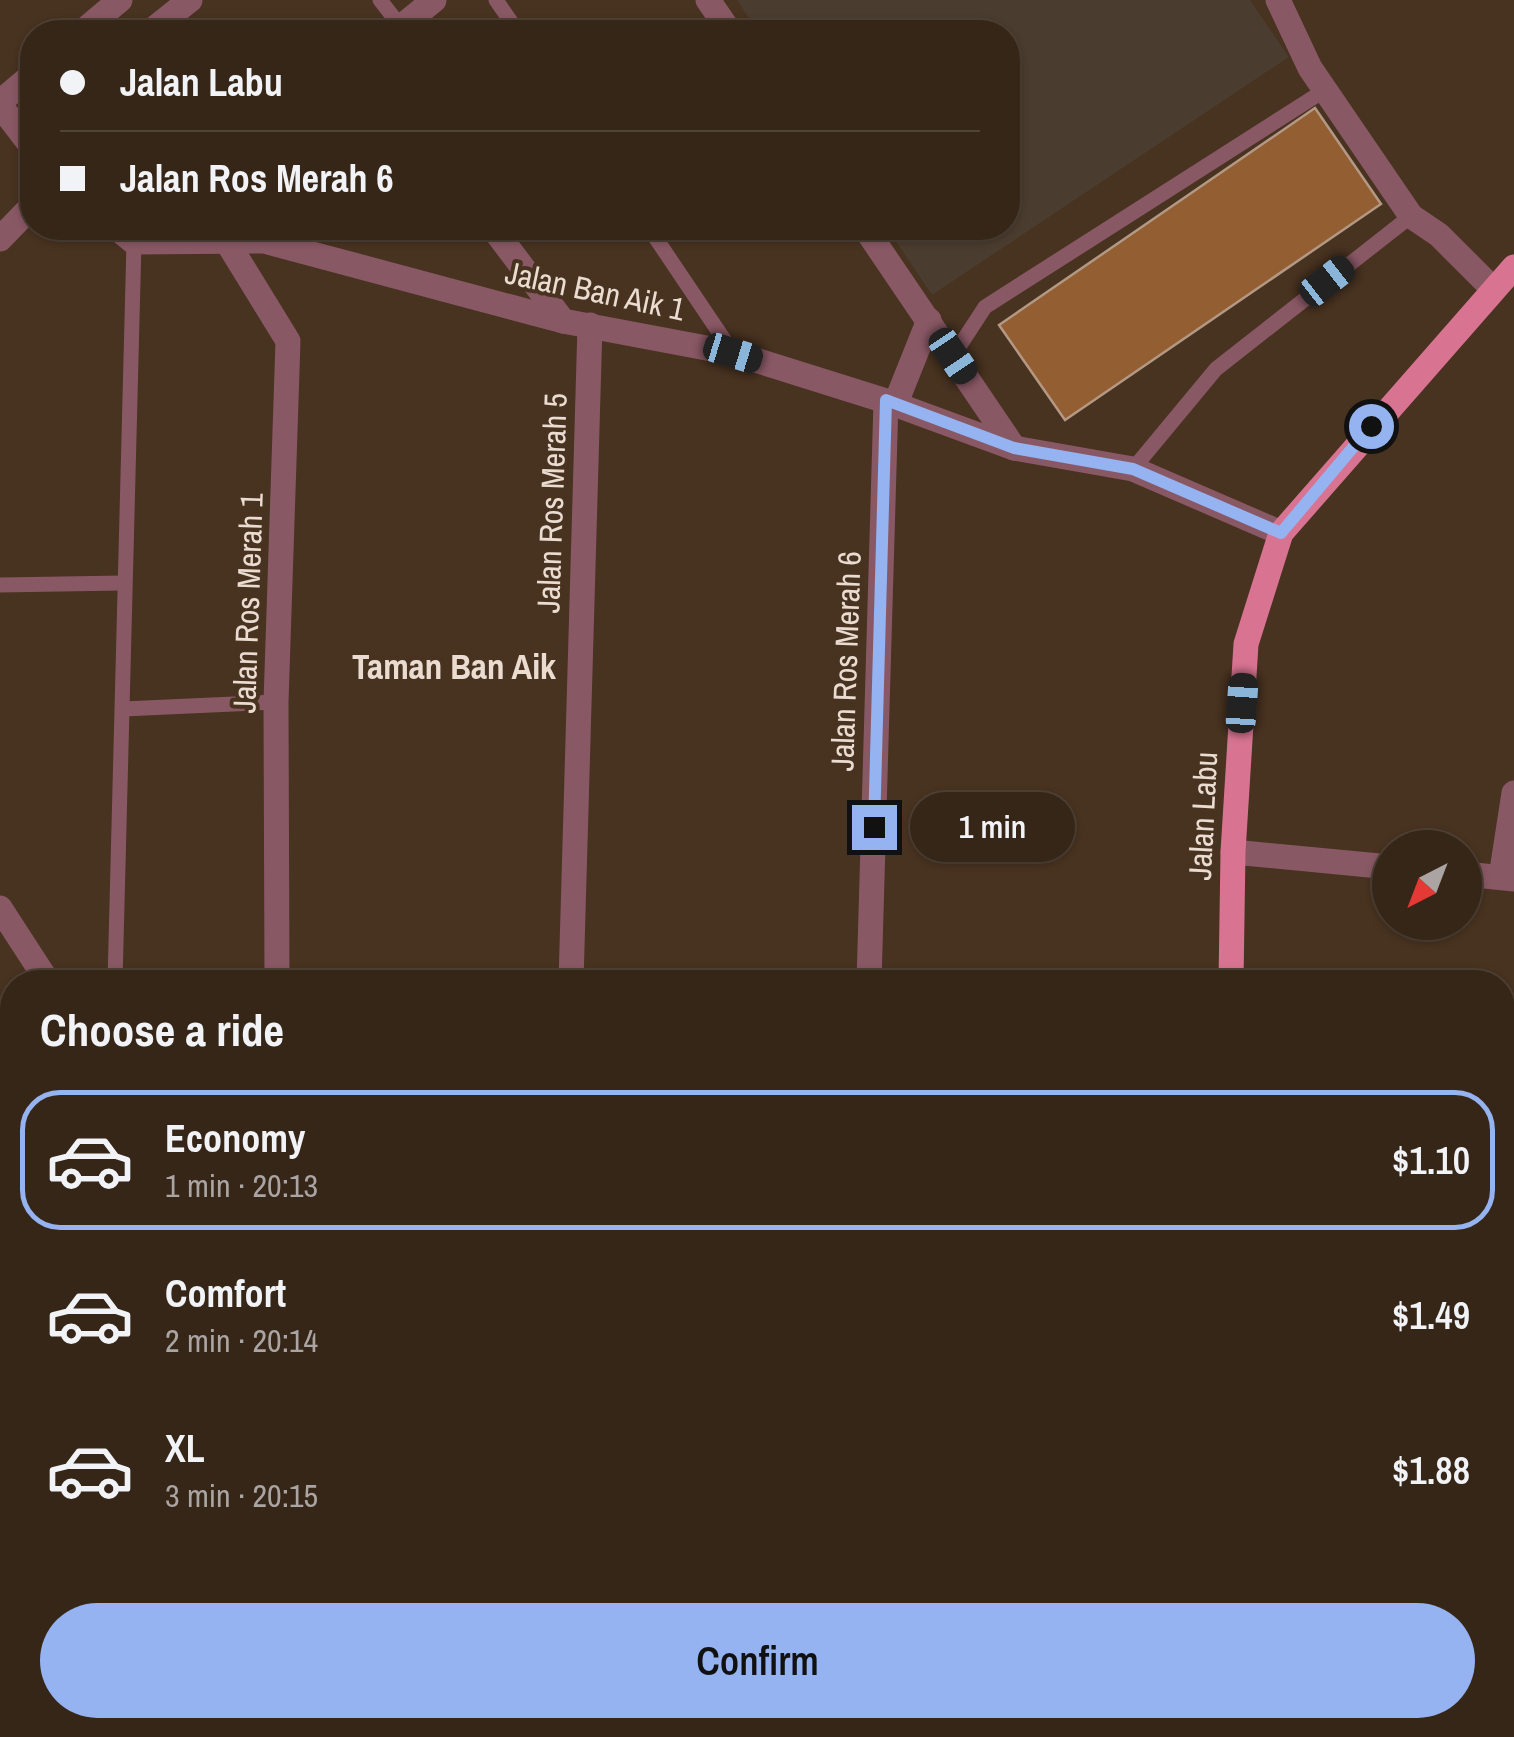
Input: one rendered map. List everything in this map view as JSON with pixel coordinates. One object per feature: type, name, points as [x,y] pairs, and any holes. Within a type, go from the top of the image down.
[{"type":"main road","name":"Jalan Labu","points":[[1230,970],[1232,852],[1246,644],[1281,533],[1514,267]]},
{"type":"street","points":[[96,20],[120,0]]},
{"type":"street","points":[[165,20],[190,0]]},
{"type":"street","points":[[410,20],[434,0]]},
{"type":"street","points":[[1278,0],[1326,90],[1410,216],[1438,235],[1493,289]]},
{"type":"street","points":[[20,85],[0,104],[20,129]]},
{"type":"street","points":[[0,239],[20,218]]},
{"type":"street","name":"Jalan Ros Merah 1","points":[[226,240],[288,341],[276,702],[278,970]]},
{"type":"street","name":"Jalan Ban Aik 1","points":[[257,240],[563,321],[733,353],[890,402],[1014,448],[1133,469],[1281,533]]},
{"type":"street","points":[[503,240],[563,321]]},
{"type":"street","points":[[873,240],[1014,448]]},
{"type":"street","name":"Jalan Ros Merah 6","points":[[869,970],[890,402],[928,320]]},
{"type":"street","name":"Jalan Ros Merah 5","points":[[571,970],[590,325]]},
{"type":"street","points":[[1482,876],[1508,878],[1514,793]]},
{"type":"street","points":[[1232,852],[1372,865]]},
{"type":"street","points":[[0,908],[40,970]]},
{"type":"lane","points":[[953,356],[985,308],[1326,90]]},
{"type":"lane","points":[[1133,469],[1216,369],[1410,216]]},
{"type":"lane","points":[[114,970],[123,709],[126,240]]},
{"type":"lane","points":[[657,240],[733,353]]},
{"type":"lane","points":[[0,585],[122,583]]},
{"type":"lane","points":[[123,709],[276,702]]},
{"type":"shaded area","points":[[737,0],[1250,0],[1289,57],[1020,236],[1020,20],[750,20]]},
{"type":"shaded area","points":[[895,240],[1014,240],[932,295]]},
{"type":"building","points":[[1315,108],[1381,204],[1065,420],[999,325]]},
{"type":"district","name":"Taman Ban Aik","points":[[454,667]]},
{"type":"route","points":[[874,827],[886,400],[1014,448],[1133,469],[1281,533],[1371,426]]}]
